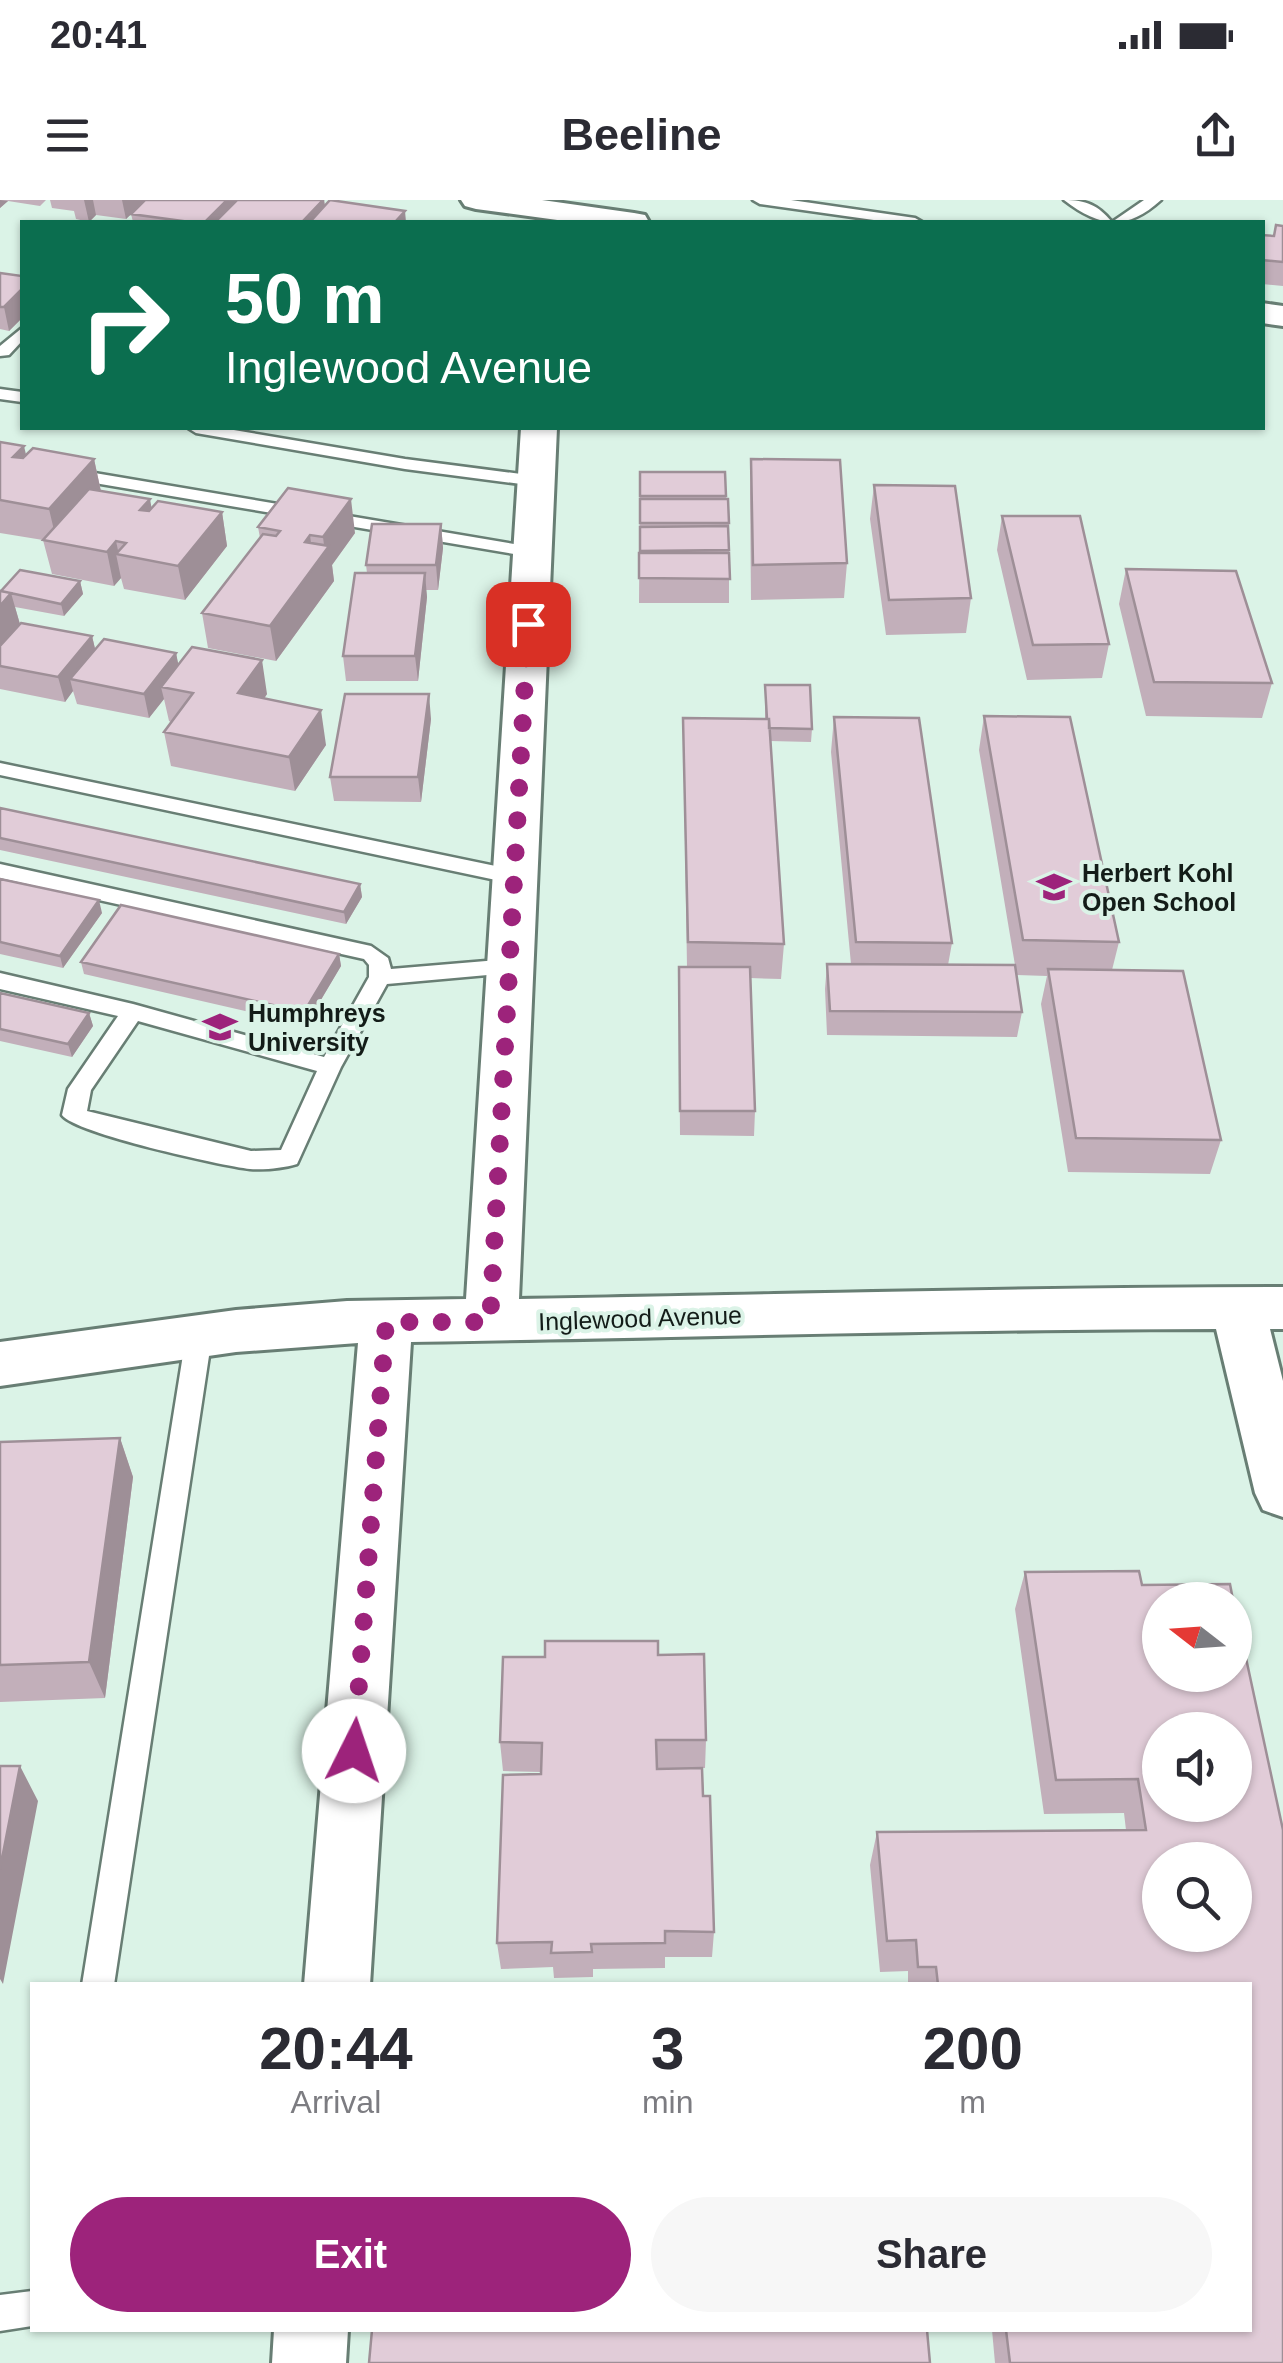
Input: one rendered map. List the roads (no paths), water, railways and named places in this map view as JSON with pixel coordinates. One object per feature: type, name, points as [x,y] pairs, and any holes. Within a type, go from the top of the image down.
[{"type":"street","points":[[476,200],[623,220]]},
{"type":"street","points":[[490,1322],[539,430]]},
{"type":"street","name":"Inglewood Avenue","points":[[0,1364],[200,1336],[386,1322],[838,1316],[976,1308],[1260,1308]]},
{"type":"street","points":[[1260,1308],[1283,1493]]},
{"type":"street","points":[[336,1982],[386,1322]]},
{"type":"street","points":[[308,2363],[311,2332]]},
{"type":"lane","points":[[760,200],[901,220]]},
{"type":"lane","points":[[1071,200],[1093,210],[1103,220]]},
{"type":"lane","points":[[1122,220],[1154,200]]},
{"type":"lane","points":[[3,352],[20,334]]},
{"type":"lane","points":[[208,430],[405,464],[536,481]]},
{"type":"lane","points":[[0,462],[532,552]]},
{"type":"lane","points":[[0,769],[514,876]]},
{"type":"lane","points":[[0,871],[371,952],[380,963],[380,977],[330,1067],[289,1158],[251,1160],[97,1124],[74,1115],[80,1089],[133,1012]]},
{"type":"lane","points":[[380,977],[510,966]]},
{"type":"lane","points":[[0,981],[133,1012],[330,1067]]},
{"type":"lane","points":[[98,1982],[200,1336]]},
{"type":"lane","points":[[0,2313],[30,2309]]},
{"type":"place","name":"Herbert Kohl Open School","points":[[1054,887]]},
{"type":"place","name":"Humphreys University","points":[[220,1027]]}]
